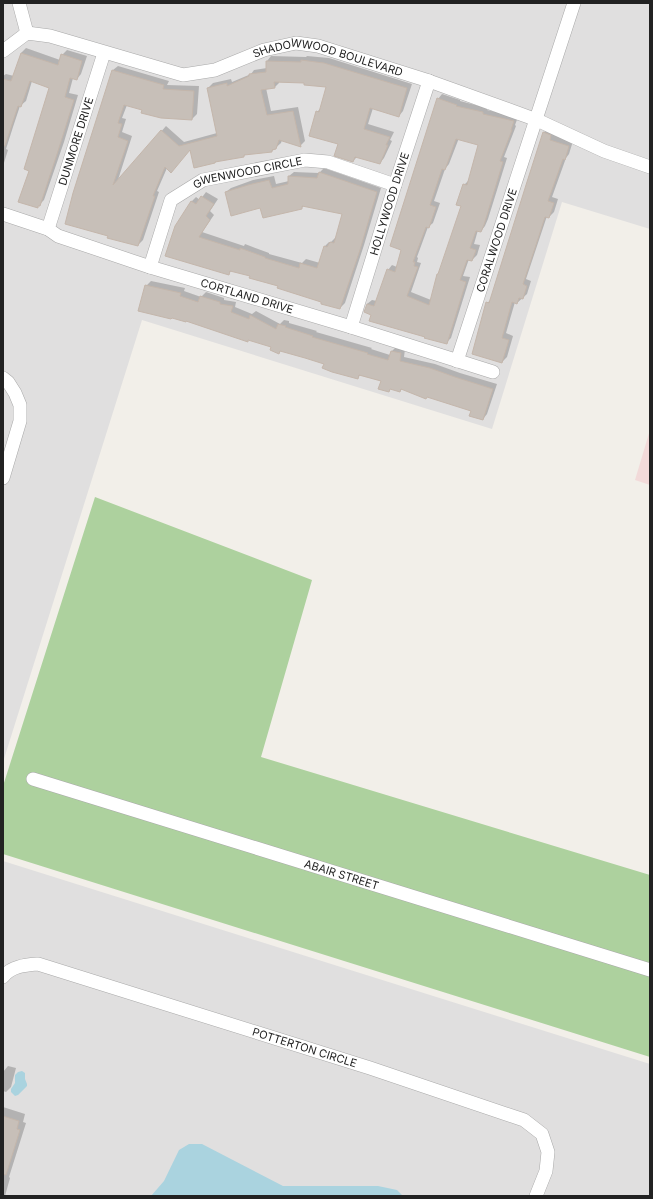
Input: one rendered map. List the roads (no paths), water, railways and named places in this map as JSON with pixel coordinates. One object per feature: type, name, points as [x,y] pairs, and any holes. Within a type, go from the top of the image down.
[{"type":"street","points":[[3,51],[26,33],[19,3]]},
{"type":"street","name":"CORALWOOD DRIVE","points":[[457,360],[537,120],[574,3]]},
{"type":"street","name":"SHADOWWOOD BOULEVARD","points":[[26,33],[50,36],[183,75],[215,70],[264,50],[296,43],[318,46],[429,81],[537,120],[604,151],[650,167]]},
{"type":"street","name":"DUNMORE DRIVE","points":[[48,229],[104,52]]},
{"type":"street","name":"HOLLYWOOD DRIVE","points":[[351,328],[429,81]]},
{"type":"street","name":"GWENWOOD CIRCLE","points":[[150,267],[171,200],[203,180],[305,160],[328,162],[395,185]]},
{"type":"street","name":"CORTLAND DRIVE","points":[[3,214],[48,229],[58,236],[150,267],[493,372]]},
{"type":"street","points":[[3,378],[8,382],[15,393],[20,405],[20,421],[3,478]]},
{"type":"street","name":"ABAIR STREET","points":[[33,779],[650,970]]},
{"type":"street","name":"POTTERTON CIRCLE","points":[[3,977],[7,972],[23,965],[38,964],[370,1068],[524,1120],[542,1134],[548,1152],[546,1171],[536,1196]]},
{"type":"water","points":[[22,1071],[25,1073],[27,1086],[15,1096],[11,1092],[11,1089],[15,1083],[15,1075]]},
{"type":"water","points":[[189,1144],[202,1144],[283,1186],[378,1186],[397,1190],[403,1196],[151,1196],[164,1181],[179,1150]]}]
